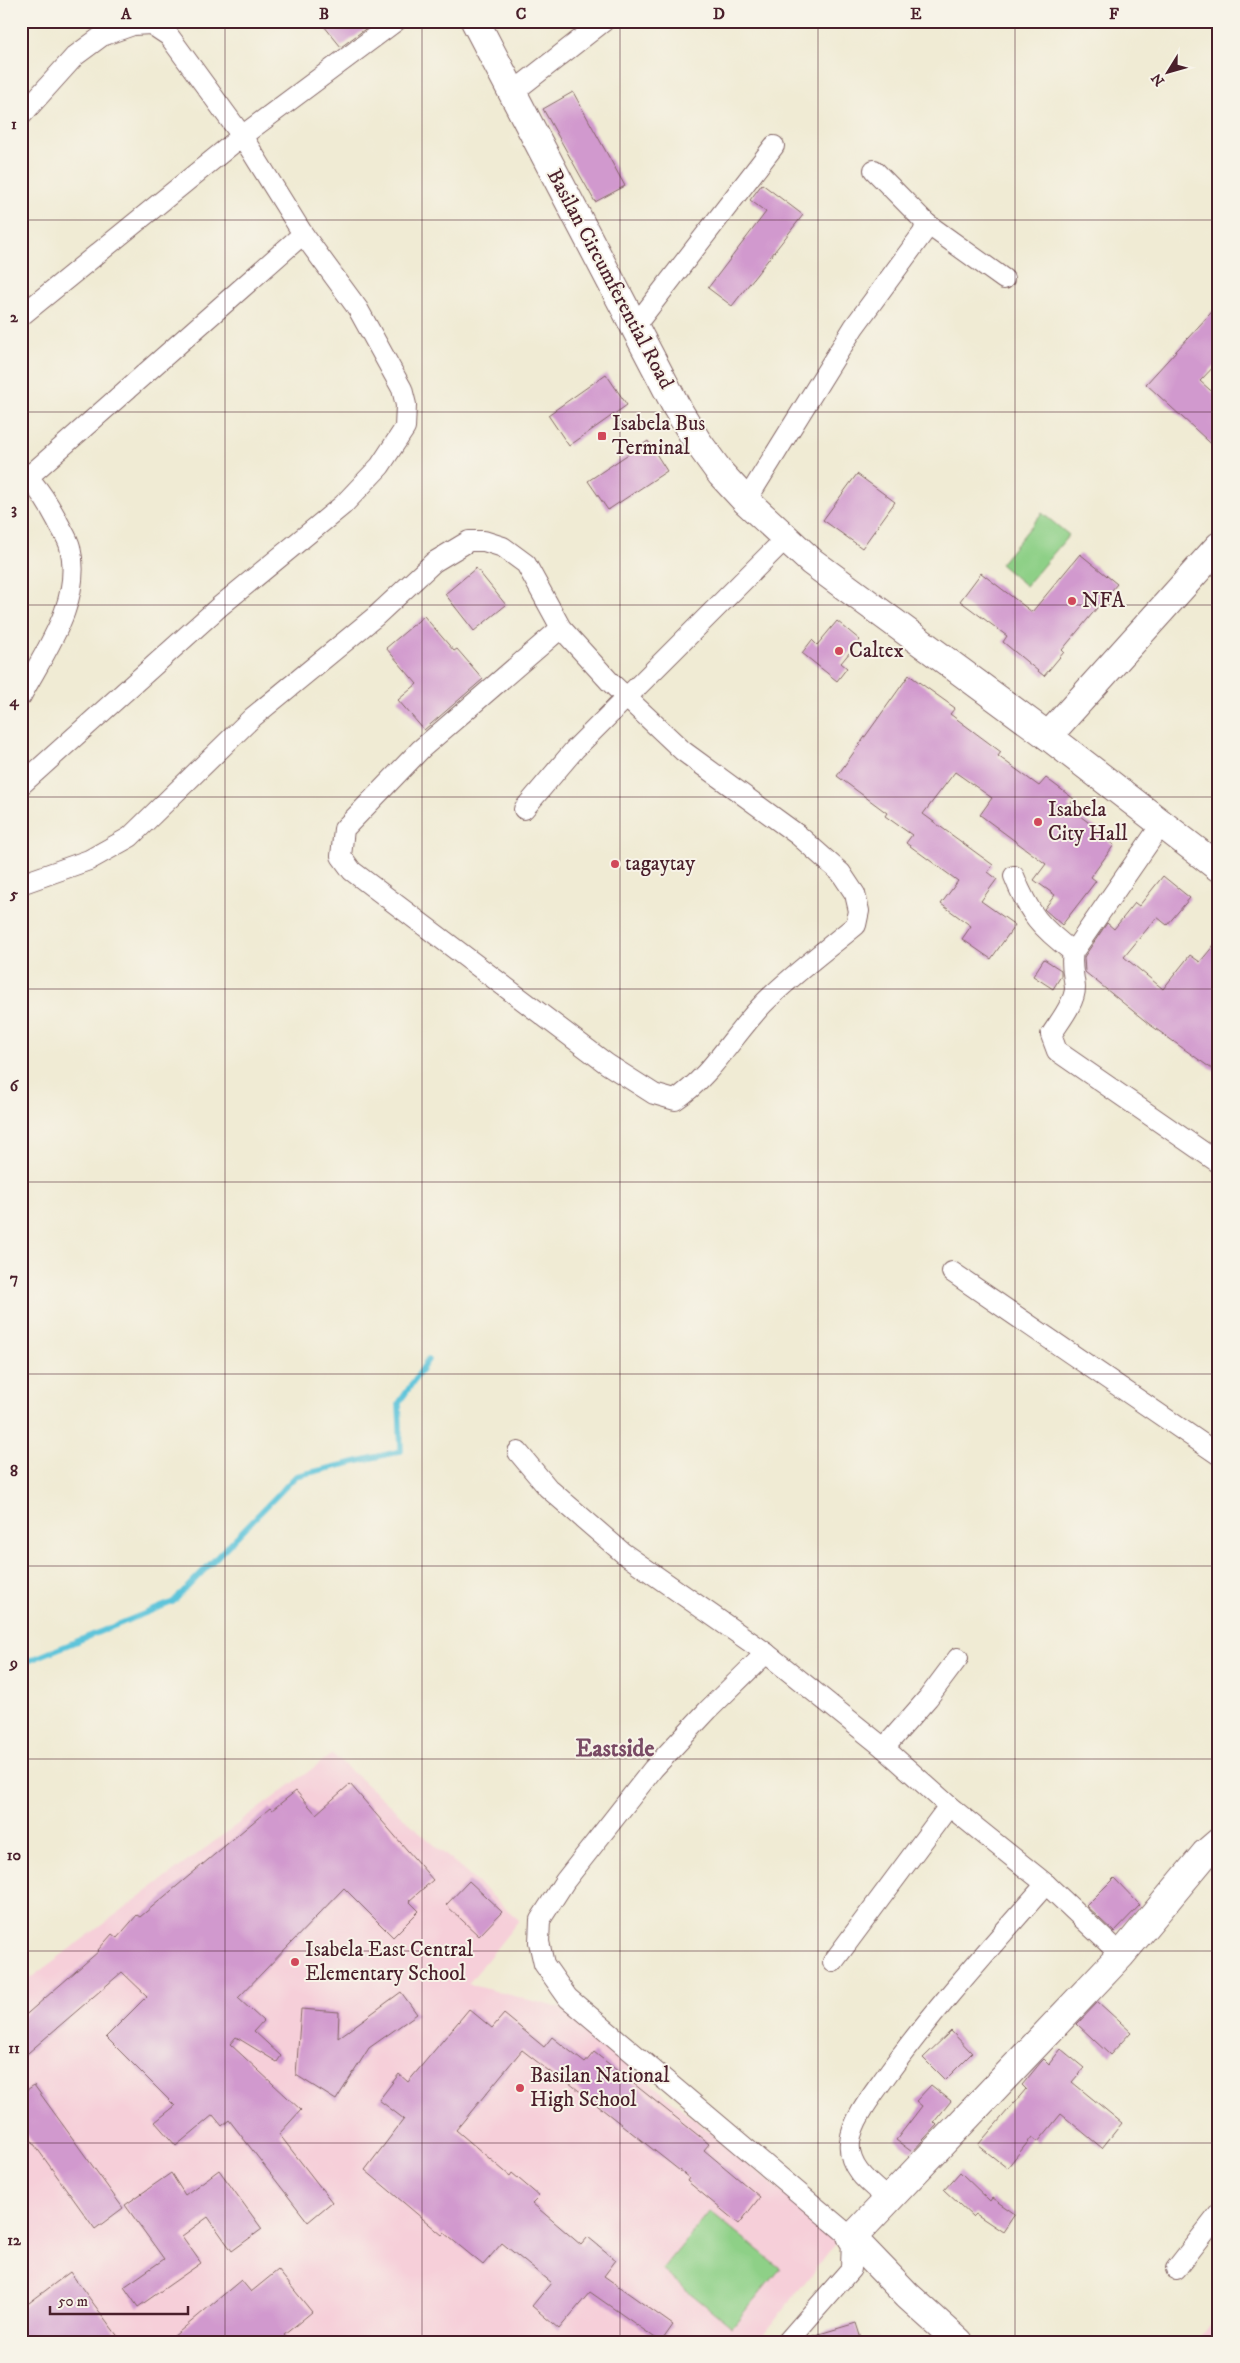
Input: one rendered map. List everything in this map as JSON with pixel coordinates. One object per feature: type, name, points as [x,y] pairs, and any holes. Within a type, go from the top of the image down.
[{"type":"main road","name":"Basilan Circumferential Road","points":[[475,21],[697,441],[721,474],[746,501],[812,562],[1048,736],[1219,868]]},
{"type":"main road","points":[[1048,736],[1219,546]]},
{"type":"main road","points":[[959,2342],[908,2296],[852,2238],[1121,1955],[1214,1854]]},
{"type":"street","points":[[21,316],[242,136],[396,21]]},
{"type":"street","points":[[512,93],[604,21]]},
{"type":"street","points":[[21,116],[75,56],[102,36],[133,25],[151,24],[169,36],[242,136],[303,234],[358,309],[402,389],[406,405],[405,428],[380,466],[343,505],[219,607],[21,785]]},
{"type":"street","points":[[635,326],[774,146]]},
{"type":"street","points":[[874,170],[926,224],[1004,279]]},
{"type":"street","points":[[746,501],[854,327],[923,233],[926,224]]},
{"type":"street","points":[[21,696],[65,613],[71,585],[70,547],[53,513],[25,474],[303,234]]},
{"type":"street","points":[[524,809],[575,749],[786,538]]},
{"type":"street","points":[[21,884],[89,860],[130,836],[253,717],[376,616],[434,562],[456,547],[469,541],[484,540],[503,547],[526,564],[561,628],[610,682],[682,751],[798,835],[841,873],[855,894],[859,911],[856,925],[765,1002],[686,1093],[675,1100],[654,1094],[607,1064],[352,871],[342,856],[344,829],[421,749],[561,628]]},
{"type":"street","points":[[1161,825],[1073,952],[1071,962],[1075,990],[1051,1035],[1058,1051],[1219,1162]]},
{"type":"street","points":[[1014,876],[1024,902],[1034,917],[1050,935],[1073,952]]},
{"type":"street","points":[[952,1272],[1219,1456]]},
{"type":"street","points":[[518,1452],[548,1488],[623,1553],[766,1653],[884,1748],[949,1806],[1046,1884],[1121,1955]]},
{"type":"street","points":[[766,1653],[708,1710],[653,1769],[565,1881],[540,1920],[539,1942],[544,1964],[568,1998],[852,2238],[851,2269],[787,2342]]},
{"type":"street","points":[[884,1748],[928,1698],[958,1658]]},
{"type":"street","points":[[833,1962],[949,1806]]},
{"type":"street","points":[[888,2199],[862,2177],[853,2163],[850,2142],[861,2111],[952,1989],[1046,1884]]},
{"type":"street","points":[[1176,2269],[1219,2214]]},
{"type":"shaded area","name":"Basilan National High School","points":[[332,1754],[519,1920],[468,1984],[560,2008],[839,2239],[758,2342],[21,2342],[21,1985]]},
{"type":"shaded area","points":[[1219,2312],[1219,2342],[1196,2342]]},
{"type":"green space","points":[[1042,513],[1069,535],[1026,586],[1000,564]]},
{"type":"green space","points":[[710,2211],[780,2268],[732,2327],[662,2270]]},
{"type":"building","points":[[320,21],[376,21],[341,47]]},
{"type":"building","points":[[573,92],[625,186],[595,202],[543,109]]},
{"type":"building","points":[[762,184],[803,215],[732,306],[708,288],[766,212],[750,200]]},
{"type":"building","points":[[1219,304],[1219,361],[1200,381],[1219,398],[1219,451],[1146,384]]},
{"type":"building","points":[[606,374],[627,405],[569,446],[548,415]]},
{"type":"building","points":[[648,441],[667,471],[608,510],[588,481]]},
{"type":"building","points":[[857,474],[895,502],[862,548],[823,520]]},
{"type":"building","points":[[1080,554],[1117,584],[1062,650],[1064,652],[1044,676],[1003,642],[1007,636],[960,601],[981,573],[1032,612]]},
{"type":"building","points":[[476,568],[506,605],[474,631],[445,594]]},
{"type":"building","points":[[424,616],[454,651],[457,649],[483,679],[424,730],[398,700],[417,684],[386,648]]},
{"type":"building","points":[[837,621],[860,640],[841,663],[847,668],[837,681],[802,653],[812,640],[817,645]]},
{"type":"building","points":[[909,675],[955,708],[950,714],[1001,752],[998,756],[1039,786],[1046,778],[1074,799],[1068,807],[1096,828],[1094,831],[1114,845],[1091,877],[1096,881],[1062,925],[1044,909],[1055,895],[1034,880],[1046,864],[980,815],[992,798],[955,772],[923,814],[993,865],[988,872],[997,879],[981,901],[1015,925],[991,959],[962,939],[971,926],[941,904],[958,881],[906,843],[912,835],[885,816],[887,813],[837,776]]},
{"type":"building","points":[[1163,876],[1190,898],[1167,925],[1157,917],[1124,957],[1163,989],[1190,955],[1200,962],[1219,939],[1219,1074],[1149,1024],[1085,972],[1084,957],[1107,923],[1114,929],[1135,903],[1139,906]]},
{"type":"building","points":[[1044,959],[1061,970],[1061,976],[1053,989],[1033,976]]},
{"type":"building","points":[[350,1784],[433,1880],[409,1901],[419,1911],[393,1937],[344,1888],[238,1998],[263,2021],[254,2031],[281,2056],[277,2062],[236,2037],[230,2044],[301,2110],[279,2134],[332,2202],[308,2222],[229,2120],[222,2126],[213,2115],[176,2146],[155,2122],[175,2106],[106,2037],[147,1996],[122,1972],[21,2059],[21,2019],[99,1951],[112,1934],[117,1938],[137,1915],[140,1917],[270,1808],[272,1810],[296,1791],[316,1814]]},
{"type":"building","points":[[1114,1878],[1140,1905],[1114,1932],[1086,1906]]},
{"type":"building","points":[[469,1881],[502,1912],[479,1936],[446,1905]]},
{"type":"building","points":[[401,1992],[417,2014],[369,2048],[336,2100],[296,2075],[301,2009],[339,2012],[338,2038]]},
{"type":"building","points":[[1098,2002],[1131,2032],[1110,2055],[1077,2024]]},
{"type":"building","points":[[469,2009],[492,2028],[504,2014],[544,2047],[552,2037],[585,2063],[594,2052],[709,2144],[704,2150],[760,2197],[739,2224],[687,2181],[689,2178],[564,2079],[562,2081],[522,2050],[456,2130],[510,2176],[512,2173],[539,2196],[532,2203],[581,2245],[588,2237],[616,2260],[604,2276],[673,2325],[661,2342],[590,2292],[559,2329],[532,2306],[551,2283],[502,2243],[483,2265],[444,2233],[442,2235],[365,2170],[404,2119],[379,2100],[399,2074],[408,2082]]},
{"type":"building","points":[[951,2031],[972,2053],[945,2080],[923,2058]]},
{"type":"building","points":[[1061,2049],[1084,2068],[1072,2082],[1122,2123],[1102,2148],[1061,2114],[1038,2142],[1032,2137],[1007,2168],[978,2145],[1026,2089],[1022,2085],[1041,2062],[1044,2059],[1049,2064]]},
{"type":"building","points":[[34,2085],[123,2208],[95,2229],[21,2126],[21,2094]]},
{"type":"building","points":[[931,2085],[951,2101],[934,2122],[937,2125],[912,2152],[896,2140],[922,2106],[916,2101]]},
{"type":"building","points":[[219,2170],[262,2229],[232,2251],[208,2217],[182,2236],[201,2263],[138,2307],[124,2287],[164,2259],[125,2205],[171,2173],[185,2195]]},
{"type":"building","points":[[960,2172],[990,2201],[992,2198],[1015,2214],[1003,2232],[976,2214],[973,2217],[944,2190]]},
{"type":"building","points":[[278,2270],[312,2312],[284,2335],[290,2342],[167,2342],[241,2280],[251,2292]]},
{"type":"building","points":[[70,2272],[122,2342],[21,2342],[21,2309]]},
{"type":"building","points":[[856,2323],[862,2342],[807,2342],[806,2338]]},
{"type":"waterway","points":[[21,1664],[173,1602],[296,1476],[401,1451],[399,1403],[428,1360]]},
{"type":"place","name":"Isabela Bus Terminal","points":[[602,436]]},
{"type":"place","name":"NFA","points":[[1072,601]]},
{"type":"place","name":"Caltex","points":[[839,651]]},
{"type":"place","name":"Isabela City Hall","points":[[1038,822]]},
{"type":"place","name":"tagaytay","points":[[615,864]]},
{"type":"place","name":"Isabela East Central Elementary School","points":[[295,1962]]},
{"type":"place","name":"Basilan National High School","points":[[520,2088]]},
{"type":"district","name":"Eastside","points":[[615,1749]]}]
